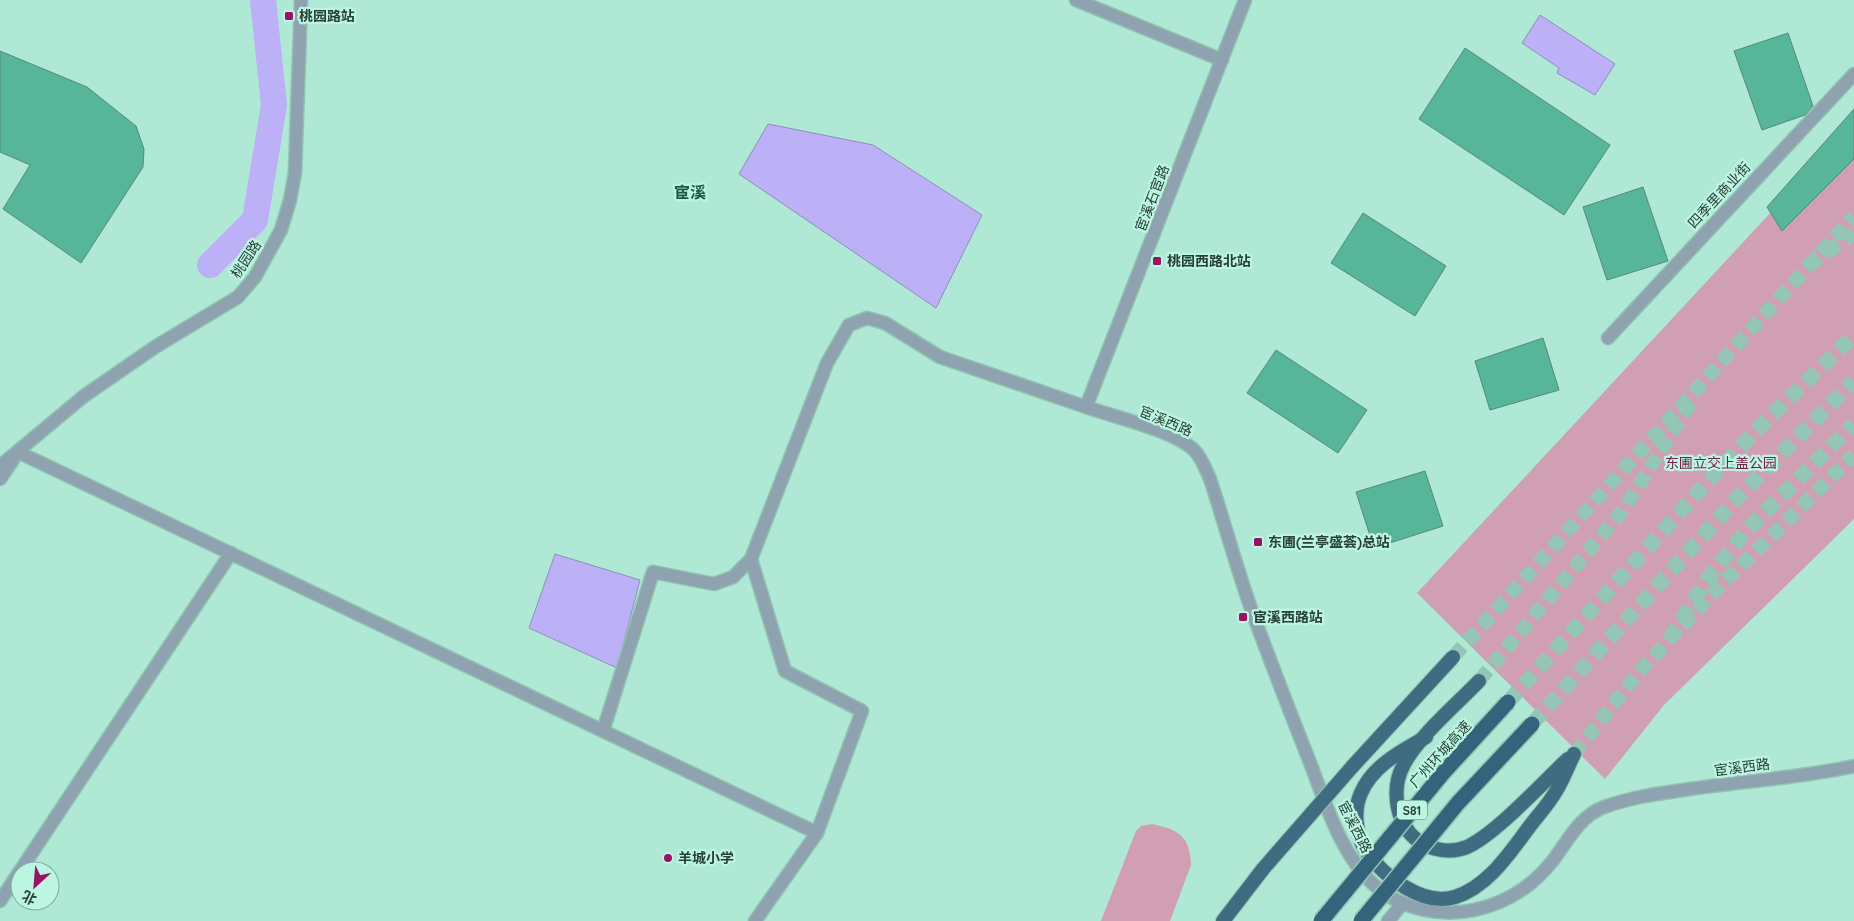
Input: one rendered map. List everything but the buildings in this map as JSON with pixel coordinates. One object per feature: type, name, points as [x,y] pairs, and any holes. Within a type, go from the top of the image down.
[{"type":"highway","points":[[1223,921],[1263,869],[1352,766],[1453,657]]},
{"type":"highway","points":[[1426,737],[1392,757],[1375,772],[1361,793],[1357,809],[1358,830],[1366,850],[1382,870],[1403,886],[1438,899],[1454,897],[1472,890],[1489,875],[1556,792],[1574,754],[1488,833],[1468,847],[1454,851],[1435,850],[1417,840],[1406,830],[1398,813],[1398,782],[1402,766],[1426,737],[1479,681]]},
{"type":"highway","name":"广州环城高速","points":[[1322,921],[1443,773],[1508,702]]},
{"type":"highway","name":"S81","points":[[1361,921],[1458,803],[1532,724]]},
{"type":"street","name":"桃园路","points":[[0,466],[84,396],[155,347],[238,297],[255,277],[281,230],[290,200],[295,173],[301,0]]},
{"type":"street","points":[[1076,0],[1222,60]]},
{"type":"street","name":"宦溪石宦路","points":[[1086,407],[1245,0]]},
{"type":"street","name":"四季里商业街","points":[[1608,338],[1854,74]]},
{"type":"street","name":"宦溪西路","points":[[751,559],[827,363],[849,325],[867,318],[885,323],[940,357],[1177,439],[1194,450],[1203,463],[1210,479],[1254,616],[1331,816],[1350,854],[1365,874],[1393,899],[1427,910],[1465,911],[1495,904],[1516,895],[1533,883],[1590,814],[1610,805],[1660,793],[1807,775],[1854,766]]},
{"type":"street","name":"桃园路","points":[[0,478],[18,452]]},
{"type":"street","points":[[18,452],[817,833]]},
{"type":"street","points":[[0,901],[231,553]]},
{"type":"street","points":[[602,731],[653,572],[714,584],[733,577],[751,559],[785,671],[862,711],[817,833],[755,921]]},
{"type":"street","points":[[1388,921],[1404,903]]},
{"type":"green space","name":"东圃立交上盖公园","points":[[1854,123],[1854,519],[1664,705],[1605,779],[1417,593]]},
{"type":"green space","points":[[1152,824],[1169,828],[1181,836],[1188,847],[1190,855],[1191,865],[1170,921],[1101,921],[1136,831],[1141,826]]},
{"type":"shaded area","points":[[1540,15],[1615,64],[1595,95],[1557,73],[1559,68],[1522,43]]},
{"type":"shaded area","points":[[768,124],[873,145],[982,215],[936,308],[739,174]]},
{"type":"shaded area","points":[[555,554],[640,580],[617,668],[529,628]]},
{"type":"waterway","points":[[210,265],[255,220],[274,105],[263,0]]},
{"type":"tunnel","points":[[1453,657],[1854,216]]},
{"type":"tunnel","points":[[1807,266],[1854,233]]},
{"type":"tunnel","points":[[1508,702],[1698,492],[1756,431],[1854,335]]},
{"type":"tunnel","points":[[1532,724],[1739,496],[1854,381]]},
{"type":"tunnel","points":[[1479,681],[1623,510],[1691,403]]},
{"type":"tunnel","points":[[1669,640],[1705,582],[1746,531],[1854,424]]},
{"type":"tunnel","points":[[1574,754],[1640,671],[1711,595],[1854,455]]},
{"type":"place","name":"桃园路站","points":[[289,16]]},
{"type":"place","name":"桃园西路北站","points":[[1157,261]]},
{"type":"place","name":"东圃(兰亭盛荟)总站","points":[[1258,542]]},
{"type":"place","name":"宦溪西路站","points":[[1243,617]]},
{"type":"place","name":"羊城小学","points":[[668,858]]},
{"type":"district","name":"宦溪","points":[[690,192]]}]
